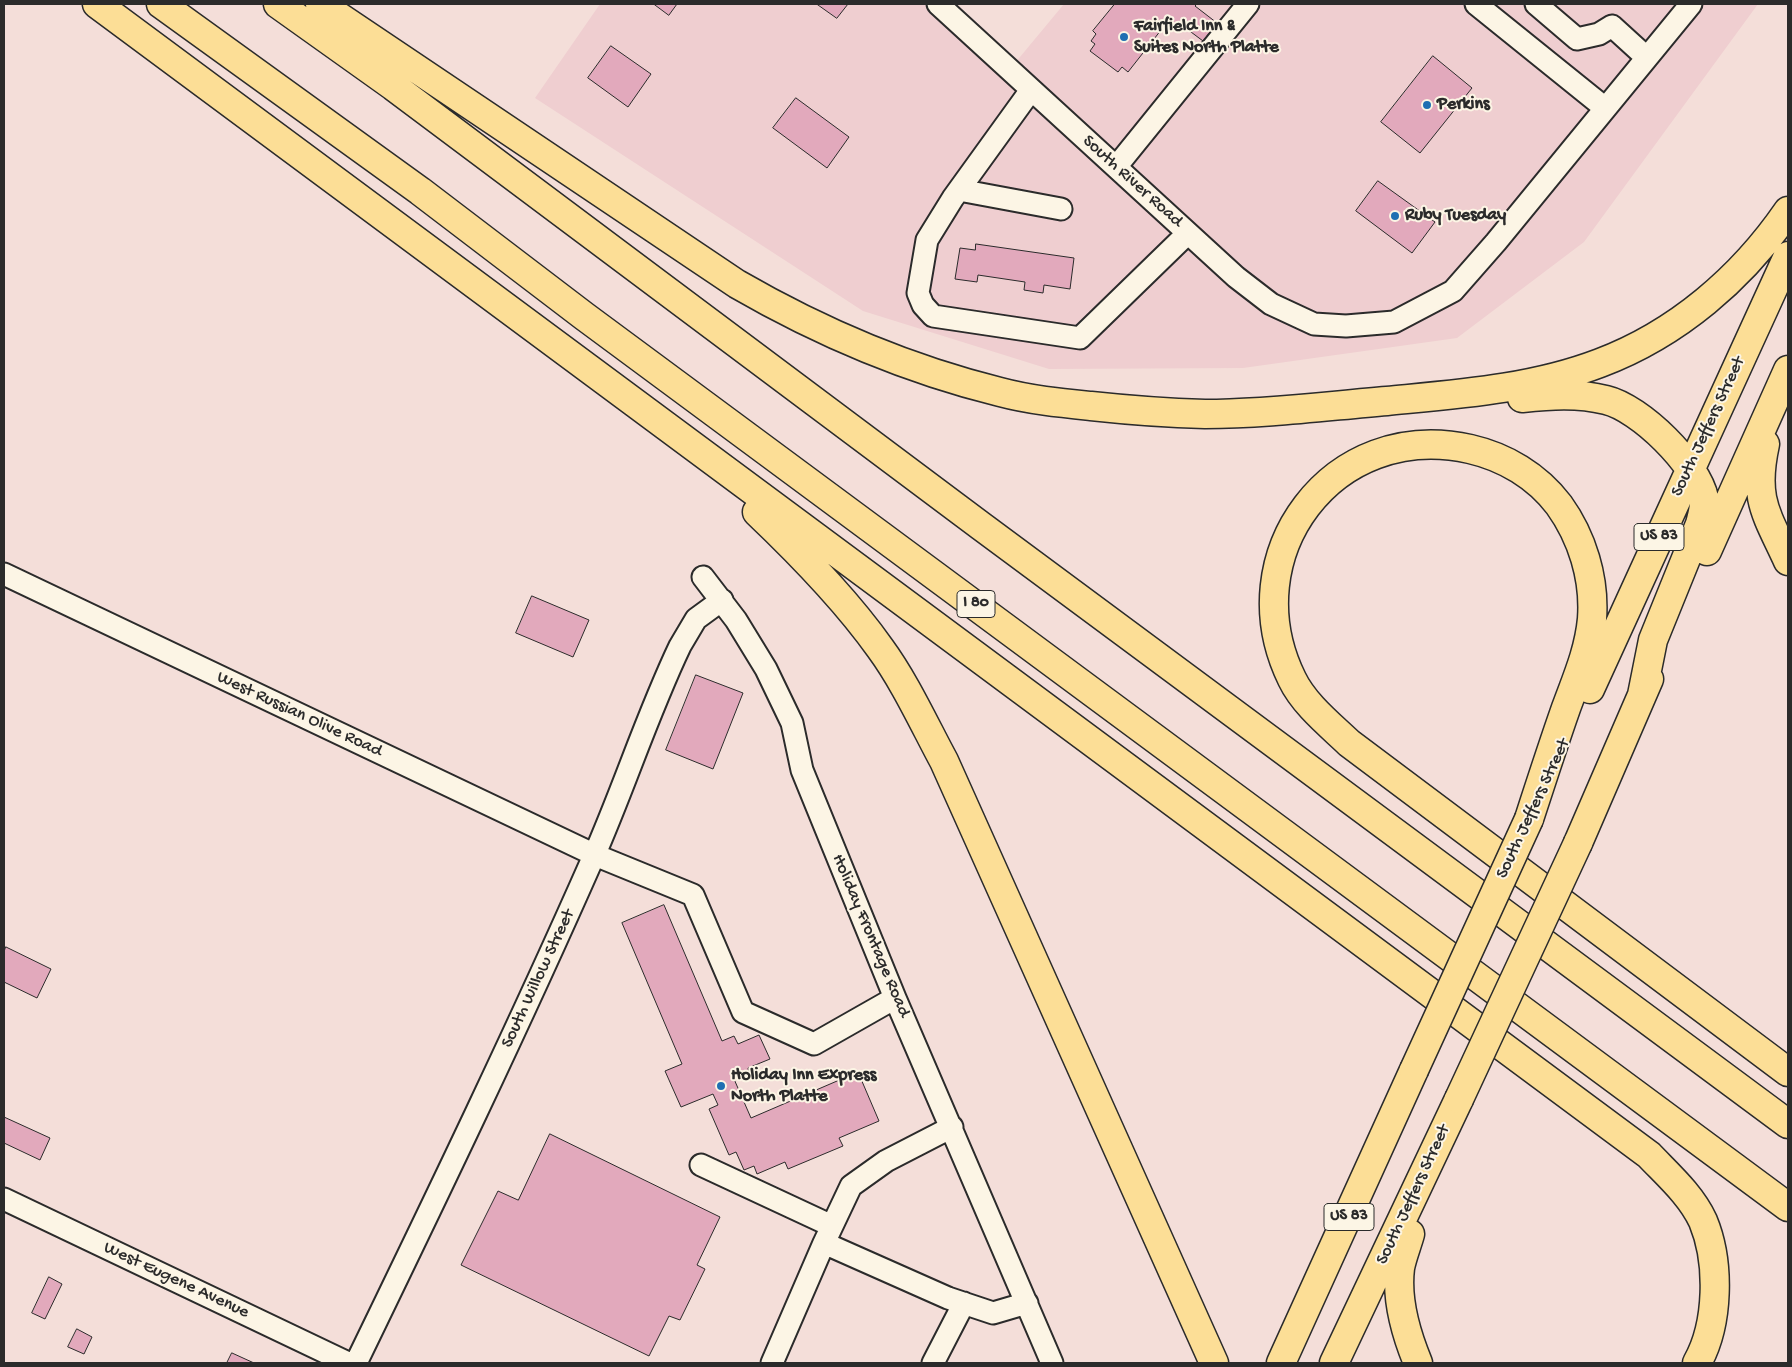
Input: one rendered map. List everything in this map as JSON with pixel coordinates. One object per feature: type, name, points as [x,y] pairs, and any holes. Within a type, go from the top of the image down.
[{"type":"highway","points":[[97,4],[1649,1156],[1684,1191],[1702,1220],[1709,1246],[1714,1283],[1714,1310],[1704,1350],[1697,1363]]},
{"type":"highway","name":"I 80","points":[[161,4],[420,191],[584,316],[1788,1206]]},
{"type":"highway","points":[[278,4],[393,86],[981,526],[1788,1124]]},
{"type":"highway","points":[[320,4],[737,284],[792,316],[846,341],[946,377],[1002,393],[1054,402],[1206,414],[1315,407],[1472,393],[1522,386],[1601,363],[1671,327],[1726,285],[1759,248],[1788,211]]},
{"type":"highway","name":"South Jeffers Street","points":[[1281,1363],[1788,256]]},
{"type":"highway","points":[[1785,377],[1769,425],[1759,482],[1762,503],[1788,561]]},
{"type":"highway","name":"South Jeffers Street","points":[[1334,1363],[1578,843],[1785,377]]},
{"type":"highway","points":[[1315,407],[1414,407],[1546,396],[1590,397],[1619,404],[1645,421],[1660,434],[1690,469],[1700,485],[1704,508],[1700,524],[1653,640],[1642,696]]},
{"type":"highway","points":[[636,405],[735,490],[778,532],[824,581],[881,648],[944,761],[1214,1363]]},
{"type":"highway","points":[[1529,819],[1566,706],[1585,661],[1592,618],[1592,586],[1584,551],[1574,527],[1548,491],[1509,463],[1484,452],[1452,445],[1422,443],[1397,447],[1372,455],[1330,482],[1310,501],[1294,524],[1283,546],[1276,573],[1276,625],[1281,652],[1293,682],[1317,713],[1356,749],[1788,1072]]},
{"type":"highway","points":[[1418,1363],[1407,1337],[1400,1303],[1400,1268],[1411,1229],[1432,1179],[1459,1099]]},
{"type":"highway","points":[[1294,1363],[1339,1239]]},
{"type":"street","name":"South River Road","points":[[938,4],[1236,277],[1272,304],[1314,324],[1346,326],[1394,322],[1453,291],[1502,235],[1605,108]]},
{"type":"street","points":[[1116,167],[1248,4]]},
{"type":"street","points":[[1476,4],[1605,108],[1691,4]]},
{"type":"street","points":[[1536,4],[1577,39],[1599,34],[1612,26],[1646,57]]},
{"type":"street","points":[[1031,90],[959,190],[927,240],[918,293],[923,305],[933,316],[1080,338],[1188,233]]},
{"type":"street","points":[[959,190],[1061,209]]},
{"type":"street","name":"West Russian Olive Road","points":[[4,574],[595,855],[693,895],[743,1012],[814,1044],[895,998]]},
{"type":"street","name":"Holiday Frontage Road","points":[[703,577],[722,600],[766,669],[792,723],[802,770],[895,998],[1052,1363]]},
{"type":"street","name":"South Willow Street","points":[[356,1363],[483,1101],[595,855],[680,646],[696,620],[722,600]]},
{"type":"street","points":[[772,1363],[851,1186],[886,1161],[952,1127]]},
{"type":"street","points":[[700,1165],[828,1234],[964,1303],[992,1313],[1027,1303]]},
{"type":"street","name":"West Eugene Avenue","points":[[4,1199],[348,1363]]},
{"type":"street","points":[[933,1363],[964,1303]]},
{"type":"shaded area","points":[[600,4],[954,4],[1015,63],[1064,4],[1758,4],[1584,242],[1457,338],[1243,368],[1049,369],[863,311],[535,98]]},
{"type":"building","points":[[654,4],[677,4],[669,15]]},
{"type":"building","points":[[817,4],[848,4],[837,18]]},
{"type":"building","name":"Fairfield Inn & Suites North Platte","points":[[1115,4],[1197,4],[1195,6],[1217,23],[1203,41],[1179,23],[1173,31],[1165,25],[1128,72],[1122,67],[1118,72],[1090,51],[1095,44],[1091,41],[1096,34],[1093,31]]},
{"type":"building","points":[[611,46],[651,74],[628,107],[588,78]]},
{"type":"building","name":"Perkins","points":[[1433,56],[1472,88],[1420,153],[1381,122]]},
{"type":"building","points":[[796,98],[849,137],[827,168],[773,128]]},
{"type":"building","name":"Ruby Tuesday","points":[[1378,181],[1435,222],[1412,253],[1356,211]]},
{"type":"building","points":[[976,244],[1074,258],[1070,289],[1044,285],[1043,293],[1024,290],[1025,282],[978,275],[977,282],[955,279],[960,248],[975,250]]},
{"type":"building","points":[[532,596],[589,620],[573,657],[516,633]]},
{"type":"building","points":[[696,675],[743,693],[713,769],[666,750]]},
{"type":"building","points":[[664,905],[722,1041],[734,1036],[738,1044],[759,1035],[770,1059],[748,1068],[749,1073],[734,1079],[751,1118],[858,1072],[879,1121],[839,1138],[843,1146],[788,1169],[785,1162],[757,1174],[754,1166],[744,1170],[736,1152],[729,1155],[709,1109],[718,1105],[713,1094],[681,1107],[665,1071],[682,1064],[622,923]]},
{"type":"building","points":[[6,947],[51,969],[37,998],[4,982],[4,952]]},
{"type":"building","points":[[4,1117],[50,1138],[40,1160],[4,1143]]},
{"type":"building","points":[[550,1134],[720,1217],[697,1265],[705,1269],[680,1320],[669,1316],[649,1356],[461,1265],[498,1191],[518,1200]]},
{"type":"building","points":[[49,1277],[62,1284],[45,1319],[32,1313]]},
{"type":"building","points":[[77,1329],[92,1337],[84,1354],[68,1347]]},
{"type":"building","points":[[232,1353],[254,1363],[227,1363]]},
{"type":"place","name":"Fairfield Inn & Suites North Platte","points":[[1124,37]]},
{"type":"place","name":"Perkins","points":[[1427,105]]},
{"type":"place","name":"Ruby Tuesday","points":[[1395,216]]},
{"type":"place","name":"Holiday Inn Express North Platte","points":[[721,1086]]}]
